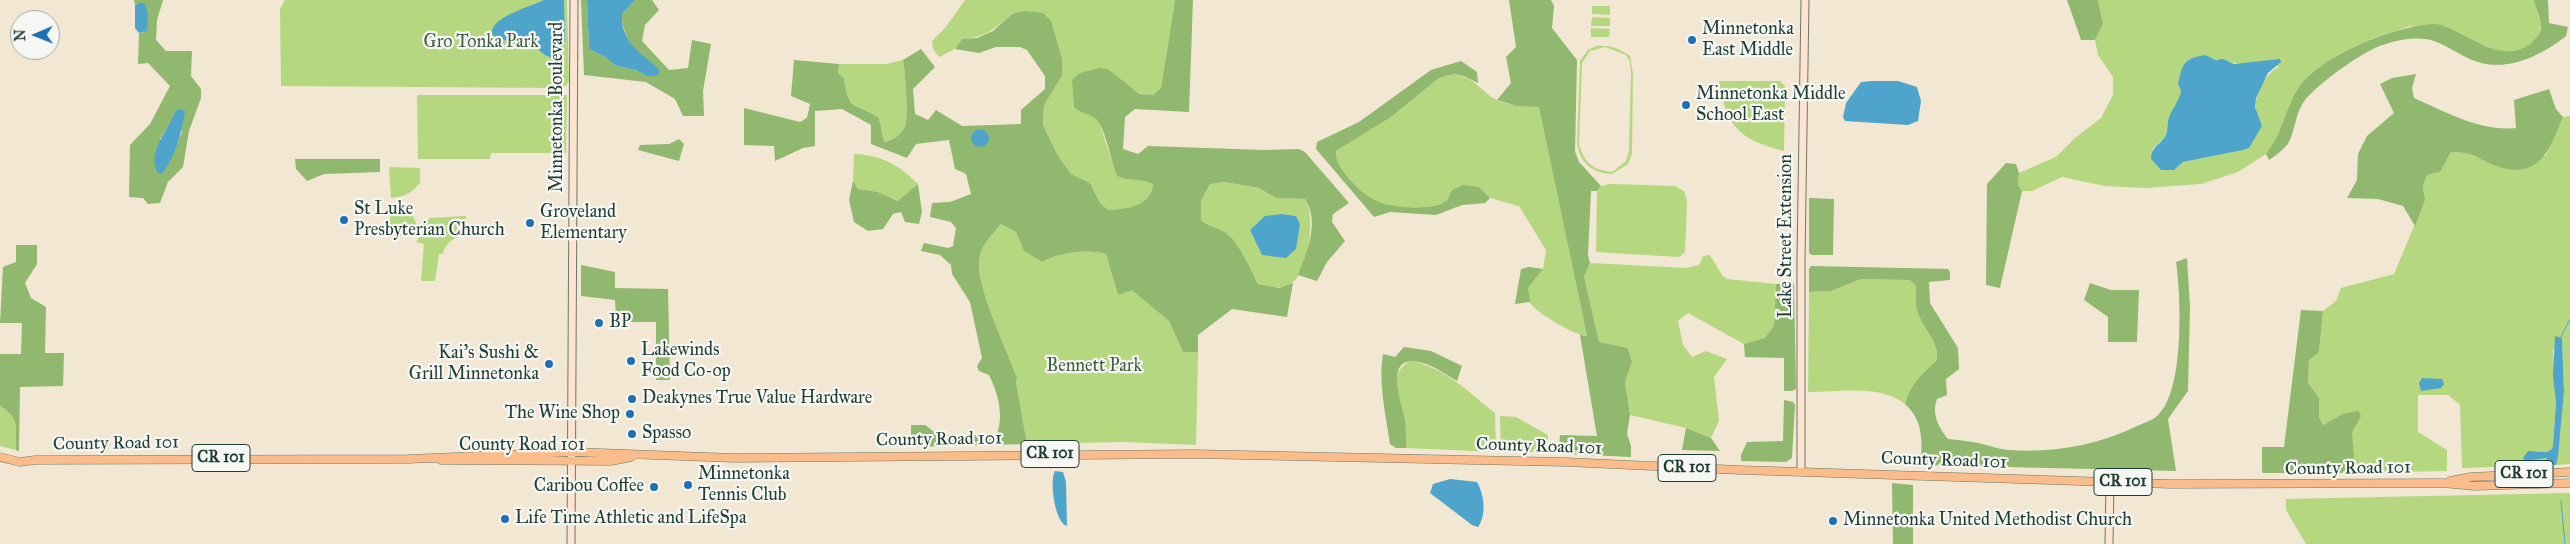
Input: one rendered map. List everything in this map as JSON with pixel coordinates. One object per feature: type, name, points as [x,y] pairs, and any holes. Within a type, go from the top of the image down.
[{"type":"main road","name":"County Road 101","points":[[0,453],[35,460]]},
{"type":"main road","name":"County Road 101","points":[[0,457],[20,462],[35,460],[408,458],[501,462],[573,456],[615,460],[635,456],[775,458],[932,455],[1195,454],[1565,462],[1801,472],[2297,485],[2443,482],[2474,486],[2570,483]]},
{"type":"main road","name":"County Road 101","points":[[2443,482],[2471,477],[2570,472]]},
{"type":"street","name":"Minnetonka Boulevard","points":[[571,544],[573,456],[574,0]]},
{"type":"street","name":"Lake Street Extension","points":[[1801,472],[1801,259],[1805,0]]},
{"type":"street","points":[[2109,544],[2110,481]]},
{"type":"green space","points":[[134,0],[163,0],[157,20],[156,40],[166,51],[192,51],[191,76],[201,89],[201,98],[189,131],[183,167],[168,182],[160,203],[148,204],[143,198],[129,197],[130,145],[150,124],[170,86],[148,63],[138,64],[139,33],[144,32],[138,3],[135,6]],"holes":[[[175,111],[182,132],[172,153],[160,139],[172,121]]]},
{"type":"green space","name":"Gro Tonka Park","points":[[285,0],[567,0],[569,81],[566,86],[559,88],[281,86],[280,9]]},
{"type":"green space","points":[[581,0],[587,0],[589,49],[605,57],[616,66],[636,70],[646,76],[642,56],[627,37],[622,20],[622,14],[635,0],[652,0],[659,10],[645,25],[642,41],[669,70],[688,68],[692,40],[711,44],[703,91],[704,116],[683,116],[675,99],[646,82],[584,75]]},
{"type":"green space","points":[[965,0],[1175,0],[1161,88],[1153,95],[1139,94],[1132,90],[1091,115],[1099,122],[1117,176],[1153,184],[1148,197],[1143,202],[1123,209],[1108,210],[1100,203],[1090,183],[1071,174],[1057,154],[1043,125],[1044,105],[1062,76],[1012,14],[1001,24],[977,37],[962,39],[955,49],[939,57],[933,49],[932,41],[945,28]]},
{"type":"green space","points":[[1175,0],[1193,0],[1189,112],[1135,109],[1125,117],[1123,149],[1138,154],[1148,146],[1264,150],[1299,149],[1305,152],[1349,203],[1333,214],[1332,222],[1345,241],[1327,262],[1317,281],[1298,275],[1308,247],[1312,227],[1312,217],[1305,199],[1276,198],[1259,188],[1224,182],[1210,184],[1201,201],[1201,220],[1231,237],[1258,284],[1279,288],[1293,283],[1287,317],[1232,309],[1198,335],[1198,352],[1183,352],[1169,321],[1132,290],[1118,295],[1106,254],[1098,252],[1073,252],[1042,262],[1024,251],[1016,232],[1001,224],[987,240],[982,250],[979,260],[979,272],[993,319],[1017,378],[1016,382],[1027,444],[911,447],[911,425],[925,425],[937,434],[964,436],[997,434],[999,427],[1000,412],[995,389],[989,375],[979,371],[977,366],[982,358],[970,302],[952,274],[951,265],[940,255],[921,251],[924,243],[948,248],[953,246],[956,228],[951,222],[930,217],[932,203],[950,202],[971,194],[966,174],[955,169],[949,140],[916,144],[907,158],[871,144],[871,125],[842,109],[815,111],[815,146],[803,148],[775,161],[774,146],[744,145],[744,108],[800,122],[807,118],[810,104],[791,96],[794,60],[839,64],[838,73],[844,78],[850,101],[879,118],[884,142],[887,141],[896,137],[901,132],[906,121],[903,60],[921,49],[935,67],[913,89],[915,114],[928,120],[936,110],[962,126],[1021,124],[1021,110],[1045,89],[1045,76],[1027,50],[1020,47],[996,47],[979,53],[955,49],[962,39],[977,38],[993,31],[1012,14],[1025,11],[1043,13],[1051,21],[1062,59],[1062,76],[1044,105],[1043,125],[1057,154],[1071,174],[1090,183],[1100,203],[1108,210],[1123,209],[1143,202],[1148,197],[1153,184],[1117,176],[1100,124],[1094,118],[1074,107],[1072,80],[1080,73],[1099,68],[1108,69],[1139,94],[1153,95],[1161,88]]},
{"type":"green space","points":[[1509,0],[1551,0],[1554,6],[1552,28],[1577,60],[1575,151],[1579,162],[1601,186],[1597,191],[1591,191],[1588,255],[1590,263],[1584,276],[1599,342],[1628,348],[1632,362],[1625,382],[1630,415],[1627,434],[1631,446],[1631,457],[1566,454],[1559,451],[1560,435],[1597,436],[1580,335],[1587,336],[1539,107],[1517,106],[1497,100],[1511,83],[1506,57],[1516,47]]},
{"type":"green space","points":[[2067,0],[2098,0],[2103,24],[2095,40],[2081,40]]},
{"type":"green space","points":[[2098,0],[2534,0],[2541,24],[2539,37],[2520,52],[2503,53],[2484,45],[2411,26],[2374,38],[2338,57],[2290,105],[2277,142],[2266,154],[2238,172],[2201,184],[2145,188],[2105,186],[2062,177],[2032,191],[2022,191],[2018,185],[2019,173],[2056,157],[2075,138],[2101,118],[2113,95],[2113,77],[2098,55],[2095,40],[2103,24]],"holes":[[[2205,55],[2231,63],[2279,66],[2267,76],[2257,96],[2254,136],[2247,148],[2243,150],[2183,162],[2174,170],[2161,170],[2151,159],[2153,148],[2165,137],[2169,117],[2178,104],[2181,91],[2178,84]]]},
{"type":"green space","points":[[2534,0],[2548,0],[2549,23],[2568,27],[2566,36],[2546,50],[2523,60],[2499,65],[2475,61],[2427,39],[2396,41],[2381,45],[2347,65],[2308,96],[2300,108],[2287,145],[2269,160],[2266,154],[2273,145],[2302,83],[2336,57],[2369,40],[2387,34],[2420,25],[2435,24],[2447,27],[2501,51],[2521,49],[2530,44],[2540,32],[2541,23]]},
{"type":"green space","points":[[1592,6],[1610,6],[1610,15],[1592,14]]},
{"type":"green space","points":[[1592,17],[1610,18],[1610,26],[1591,26]]},
{"type":"green space","points":[[1591,28],[1610,29],[1609,37],[1591,37]]},
{"type":"green space","points":[[1596,46],[1605,46],[1618,49],[1630,56],[1633,74],[1632,154],[1628,164],[1612,174],[1599,172],[1588,166],[1581,156],[1577,143],[1580,61],[1588,50]],"holes":[[[1605,47],[1626,55],[1630,62],[1631,73],[1629,150],[1626,161],[1612,172],[1605,171],[1594,167],[1586,160],[1579,144],[1582,63],[1590,51]]]},
{"type":"green space","points":[[903,60],[907,104],[905,126],[896,137],[884,142],[879,118],[858,107],[847,96],[844,78],[838,73],[839,64],[886,64]]},
{"type":"green space","points":[[1461,61],[1477,72],[1478,83],[1464,76],[1454,74],[1439,78],[1391,117],[1336,151],[1336,158],[1344,173],[1358,188],[1373,199],[1385,204],[1403,207],[1434,206],[1447,200],[1452,190],[1463,185],[1479,187],[1490,198],[1485,203],[1462,205],[1436,215],[1390,212],[1374,217],[1316,149],[1317,142],[1359,122],[1431,70]]},
{"type":"green space","points":[[1454,74],[1468,78],[1487,94],[1504,103],[1539,106],[1587,336],[1557,323],[1541,313],[1530,302],[1528,288],[1543,269],[1546,250],[1519,206],[1490,198],[1479,187],[1452,190],[1447,200],[1434,206],[1414,208],[1385,205],[1366,195],[1351,181],[1339,165],[1336,151],[1391,117],[1439,78]]},
{"type":"green space","points":[[2416,74],[2412,88],[2414,98],[2451,115],[2477,124],[2490,127],[2516,128],[2514,100],[2549,89],[2556,109],[2563,117],[2543,157],[2536,164],[2527,168],[2516,170],[2503,168],[2467,153],[2451,152],[2440,172],[2427,175],[2423,186],[2425,200],[2415,226],[2403,206],[2378,199],[2347,198],[2357,180],[2358,154],[2367,136],[2394,113],[2380,84],[2392,78]]},
{"type":"green space","points":[[1719,81],[1780,81],[1785,86],[1784,151],[1745,136],[1737,129],[1726,110]]},
{"type":"green space","points":[[417,95],[567,95],[566,153],[491,153],[490,159],[418,159]]},
{"type":"green space","points":[[2570,116],[2570,464],[2556,465],[2564,392],[2562,338],[2553,350],[2556,402],[2553,445],[2552,449],[2547,452],[2535,451],[2541,458],[2546,458],[2551,465],[2462,468],[2460,405],[2448,395],[2418,395],[2418,432],[2447,450],[2447,471],[2346,473],[2353,450],[2352,436],[2347,422],[2343,414],[2323,425],[2319,417],[2319,398],[2308,384],[2309,359],[2319,352],[2323,311],[2336,301],[2341,288],[2394,274],[2425,200],[2423,186],[2427,175],[2440,172],[2451,152],[2467,152],[2503,168],[2546,155],[2563,117]]},
{"type":"green space","points":[[679,139],[684,144],[679,161],[638,150],[640,145],[669,144]]},
{"type":"green space","points":[[854,154],[873,156],[889,162],[904,171],[918,184],[899,201],[878,192],[858,189],[853,181]]},
{"type":"green space","points":[[295,159],[380,159],[380,172],[324,174],[307,181],[296,169]]},
{"type":"green space","points":[[2006,163],[2016,164],[2019,173],[2018,185],[2022,191],[2000,288],[1986,285],[1987,184]]},
{"type":"green space","points":[[389,167],[420,168],[420,183],[407,194],[391,198]]},
{"type":"green space","points":[[853,181],[858,189],[878,192],[898,201],[918,184],[922,212],[919,224],[905,222],[901,212],[893,214],[883,229],[868,231],[854,222],[849,200]]},
{"type":"green space","points":[[1224,182],[1259,188],[1276,198],[1305,199],[1310,217],[1309,243],[1303,267],[1298,277],[1292,283],[1284,287],[1258,284],[1231,237],[1201,220],[1201,201],[1210,184]],"holes":[[[1282,214],[1296,216],[1300,224],[1278,256],[1262,255],[1250,230]]]},
{"type":"green space","points":[[1610,184],[1675,186],[1684,191],[1687,201],[1685,252],[1679,257],[1596,252],[1597,191],[1601,186]]},
{"type":"green space","points":[[1809,198],[1834,199],[1833,255],[1812,255],[1809,253]]},
{"type":"green space","points":[[390,210],[403,210],[412,214],[416,223],[415,236],[390,236]]},
{"type":"green space","points":[[466,216],[465,234],[451,241],[446,246],[443,254],[439,254],[435,281],[421,281],[424,244],[416,242],[428,220],[430,218]]},
{"type":"green space","name":"Bennett Park","points":[[1001,224],[1016,232],[1024,251],[1042,262],[1073,252],[1098,252],[1106,254],[1118,295],[1132,289],[1169,321],[1183,352],[1198,352],[1196,445],[1124,442],[1027,444],[1016,382],[1017,378],[993,319],[979,272],[979,260],[982,250],[987,240]]},
{"type":"green space","points":[[16,245],[37,245],[37,264],[25,283],[31,298],[46,307],[45,353],[64,353],[63,386],[20,387],[19,451],[16,450],[16,425],[14,420],[7,410],[0,406],[0,354],[21,354],[22,323],[0,323],[3,267],[16,262]]},
{"type":"green space","points":[[1710,255],[1722,275],[1727,279],[1776,284],[1774,326],[1766,338],[1744,344],[1688,313],[1678,321],[1683,345],[1692,357],[1706,351],[1727,359],[1714,377],[1719,421],[1711,438],[1686,428],[1630,415],[1625,382],[1632,362],[1628,348],[1599,342],[1584,276],[1590,263],[1686,268],[1699,265],[1703,256]]},
{"type":"green space","points":[[2187,258],[2190,306],[2188,391],[2168,419],[2176,471],[1921,465],[1919,425],[1916,417],[1905,404],[1913,385],[1937,360],[1937,353],[1933,341],[1919,317],[1916,286],[1910,280],[1861,279],[1831,291],[1809,292],[1809,269],[1811,266],[1948,269],[1950,280],[1929,282],[1930,303],[1958,348],[1959,369],[1946,379],[1947,395],[1937,399],[1935,405],[1935,415],[1942,430],[1948,439],[1975,442],[2004,449],[2025,451],[2058,449],[2106,439],[2122,433],[2155,418],[2166,404],[2177,366],[2179,343],[2180,319],[2176,262]]},
{"type":"green space","points":[[581,265],[615,272],[615,288],[668,289],[670,380],[656,380],[656,322],[616,322],[615,300],[581,296]]},
{"type":"green space","points":[[1529,267],[1543,269],[1528,288],[1530,302],[1515,304],[1521,269]]},
{"type":"green space","points":[[1861,279],[1910,280],[1916,286],[1917,310],[1933,341],[1937,360],[1913,385],[1905,404],[1895,398],[1871,391],[1808,392],[1809,292],[1831,291]]},
{"type":"green space","points":[[1794,283],[1796,389],[1784,391],[1784,358],[1745,357],[1744,344],[1765,338],[1774,326],[1776,284]]},
{"type":"green space","points":[[2090,283],[2111,290],[2139,290],[2137,342],[2108,342],[2108,317],[2084,300]]},
{"type":"green space","points":[[2301,310],[2323,311],[2319,352],[2309,360],[2308,383],[2319,398],[2319,417],[2323,425],[2343,414],[2358,411],[2361,416],[2352,432],[2354,456],[2346,473],[2263,473],[2262,471],[2262,447],[2284,447]]},
{"type":"green space","points":[[1404,347],[1431,351],[1462,366],[1457,381],[1426,364],[1412,361],[1403,364],[1397,379],[1405,420],[1406,448],[1396,448],[1390,444],[1381,376],[1383,354],[1395,357]]},
{"type":"green space","points":[[1410,361],[1423,364],[1456,381],[1495,413],[1496,452],[1406,448],[1405,423],[1396,380],[1403,366]]},
{"type":"green space","points":[[1784,400],[1793,402],[1795,405],[1792,458],[1786,462],[1741,461],[1741,455],[1747,442],[1783,441]]},
{"type":"green space","points":[[0,406],[7,410],[16,425],[16,450],[0,446]]},
{"type":"green space","points":[[1500,416],[1516,417],[1548,435],[1547,452],[1501,452]]},
{"type":"green space","points":[[1686,428],[1711,438],[1720,451],[1682,450]]},
{"type":"green space","points":[[1892,483],[1913,485],[1913,544],[1893,544]]},
{"type":"green space","points":[[2570,493],[2570,544],[2306,544],[2286,510],[2286,499]]},
{"type":"water","points":[[544,0],[564,0],[565,40],[557,60],[545,55],[536,48],[495,38],[492,31],[501,20]]},
{"type":"water","points":[[587,0],[635,0],[622,14],[622,24],[625,33],[634,47],[660,71],[657,76],[646,76],[636,70],[616,66],[605,57],[589,49]]},
{"type":"water","points":[[138,3],[144,3],[148,16],[147,31],[139,33],[135,28],[135,6]]},
{"type":"water","points":[[2205,55],[2216,60],[2223,59],[2234,64],[2280,59],[2281,62],[2268,73],[2256,98],[2255,107],[2262,126],[2249,148],[2183,162],[2174,170],[2161,170],[2151,159],[2151,155],[2166,135],[2169,117],[2181,91],[2178,84],[2181,71],[2188,60]]},
{"type":"water","points":[[1898,81],[1917,87],[1921,101],[1918,121],[1908,125],[1845,121],[1843,117],[1846,103],[1861,82]]},
{"type":"water","points":[[181,109],[185,111],[180,136],[171,160],[162,174],[157,172],[155,164],[157,148],[175,111]]},
{"type":"water","points":[[980,129],[986,132],[989,138],[986,144],[980,147],[974,144],[971,138],[974,132]]},
{"type":"water","points":[[1282,214],[1296,216],[1300,224],[1296,249],[1286,258],[1262,255],[1250,230],[1265,216]]},
{"type":"water","points":[[2555,336],[2562,338],[2564,392],[2558,456],[2556,465],[2551,465],[2546,458],[2525,461],[2523,458],[2528,451],[2547,452],[2552,449],[2556,402],[2553,376]]},
{"type":"water","points":[[2422,378],[2442,379],[2444,384],[2441,388],[2421,391],[2419,383]]},
{"type":"water","points":[[1055,471],[1063,472],[1066,482],[1067,526],[1059,518],[1054,501],[1053,476]]},
{"type":"water","points":[[1450,479],[1477,482],[1484,504],[1483,517],[1478,527],[1472,525],[1430,493],[1433,484]]},
{"type":"waterway","points":[[2561,337],[2570,319]]},
{"type":"waterway","points":[[2561,501],[2565,544]]},
{"type":"place","name":"Minnetonka East Middle","points":[[1692,40]]},
{"type":"place","name":"Minnetonka Middle School East","points":[[1686,105]]},
{"type":"place","name":"St Luke Presbyterian Church","points":[[344,220]]},
{"type":"place","name":"Groveland Elementary","points":[[530,223]]},
{"type":"place","name":"BP","points":[[599,323]]},
{"type":"place","name":"Lakewinds Food Co-op","points":[[631,361]]},
{"type":"place","name":"Kai's Sushi & Grill Minnetonka","points":[[549,364]]},
{"type":"place","name":"Deakynes True Value Hardware","points":[[632,399]]},
{"type":"place","name":"The Wine Shop","points":[[630,414]]},
{"type":"place","name":"Spasso","points":[[632,434]]},
{"type":"place","name":"Minnetonka Tennis Club","points":[[688,485]]},
{"type":"place","name":"Caribou Coffee","points":[[654,487]]},
{"type":"place","name":"Life Time Athletic and LifeSpa","points":[[505,519]]},
{"type":"place","name":"Minnetonka United Methodist Church","points":[[1833,521]]}]
